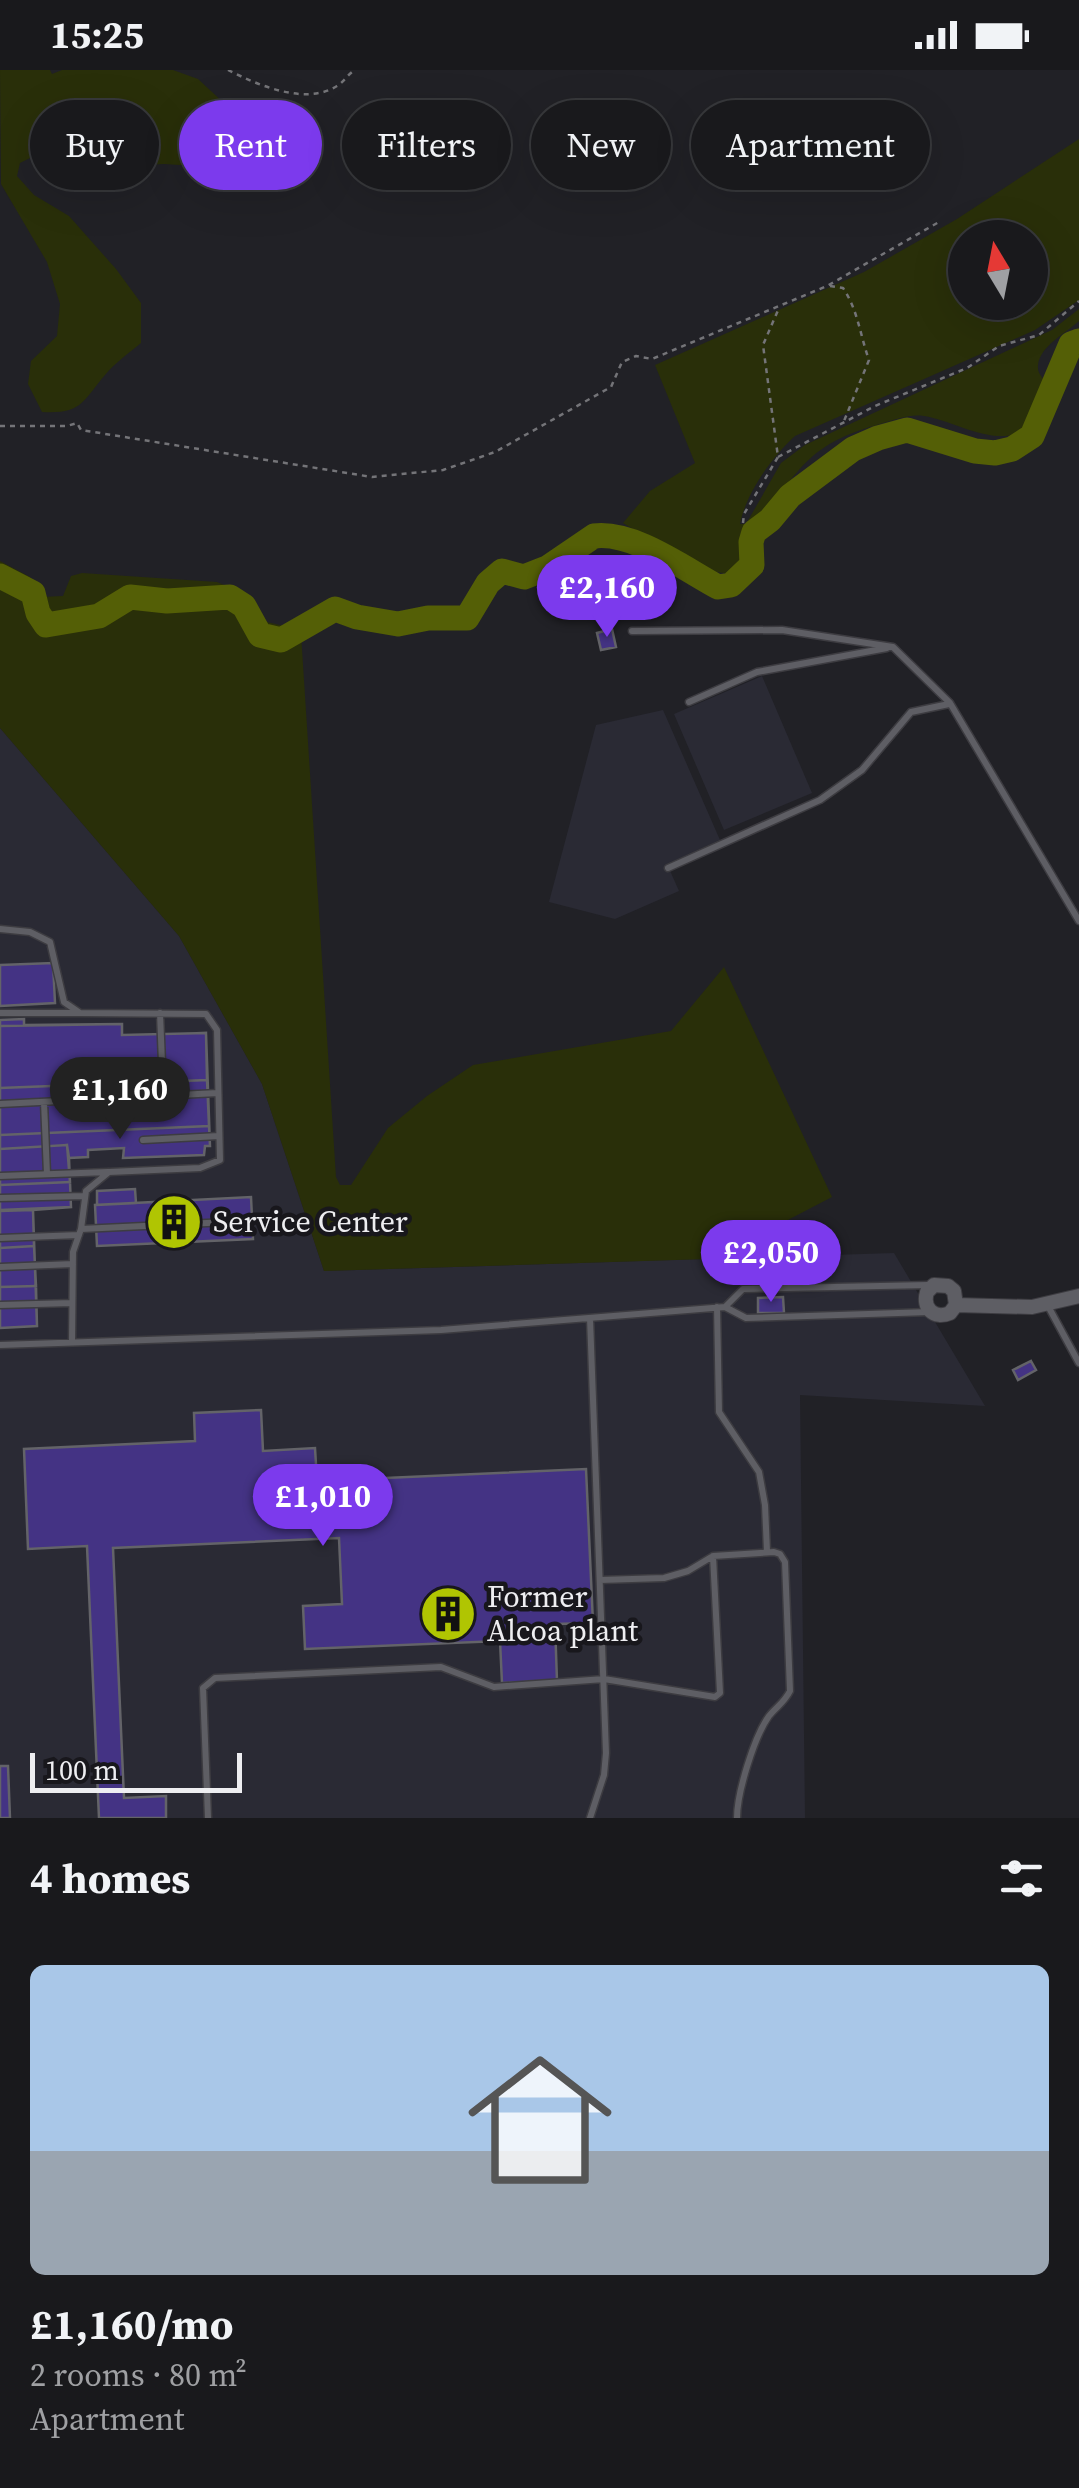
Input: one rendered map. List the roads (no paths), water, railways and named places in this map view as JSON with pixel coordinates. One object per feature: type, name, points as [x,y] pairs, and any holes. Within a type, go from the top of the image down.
[{"type":"street","points":[[956,1304],[954,1291],[948,1286],[934,1285],[925,1296],[930,1312],[944,1316],[956,1304],[1048,1304],[1079,1296]]},
{"type":"lane","points":[[632,631],[782,630],[893,647],[950,704],[1079,922]]},
{"type":"lane","points":[[689,702],[757,672],[893,647]]},
{"type":"lane","points":[[668,868],[820,800],[862,770],[911,712],[950,704]]},
{"type":"lane","points":[[0,929],[30,932],[50,942],[64,1002],[80,1013]]},
{"type":"lane","points":[[122,1065],[162,1063],[160,1013]]},
{"type":"lane","points":[[0,1014],[206,1014],[217,1030],[220,1160],[200,1168],[0,1176]]},
{"type":"lane","points":[[0,1104],[218,1093]]},
{"type":"lane","points":[[44,1102],[46,1174]]},
{"type":"lane","points":[[143,1140],[219,1136]]},
{"type":"lane","points":[[72,1342],[73,1252],[86,1191],[109,1172]]},
{"type":"lane","points":[[0,1198],[85,1196]]},
{"type":"lane","points":[[0,1238],[228,1222]]},
{"type":"lane","points":[[0,1266],[73,1264]]},
{"type":"lane","points":[[721,1307],[744,1289],[934,1285]]},
{"type":"lane","points":[[0,1305],[72,1303]]},
{"type":"lane","points":[[1048,1304],[1079,1363]]},
{"type":"lane","points":[[721,1307],[719,1412],[759,1472],[766,1505],[766,1551]]},
{"type":"lane","points":[[0,1346],[442,1330],[721,1307],[746,1318],[930,1312]]},
{"type":"lane","points":[[590,1318],[606,1753],[604,1775],[590,1818]]},
{"type":"lane","points":[[600,1580],[676,1576],[713,1556],[766,1551],[780,1554],[785,1562],[790,1691],[769,1716],[743,1779],[737,1818]]},
{"type":"lane","points":[[208,1818],[203,1688],[215,1678],[441,1667],[494,1687],[604,1679],[715,1698],[720,1692],[713,1556]]},
{"type":"waterway","points":[[0,576],[33,593],[46,625],[99,616],[130,597],[167,601],[230,597],[244,606],[260,635],[281,640],[335,609],[398,624],[428,618],[467,618],[488,583],[502,571],[524,577],[547,568],[594,536],[625,539],[718,587],[731,585],[752,565],[754,532],[790,496],[853,449],[907,430],[975,451],[995,453],[1012,449],[1032,436],[1071,344],[1079,341]]},
{"type":"place","name":"Service Center","points":[[174,1222]]},
{"type":"place","name":"Former Alcoa plant","points":[[448,1614]]}]
